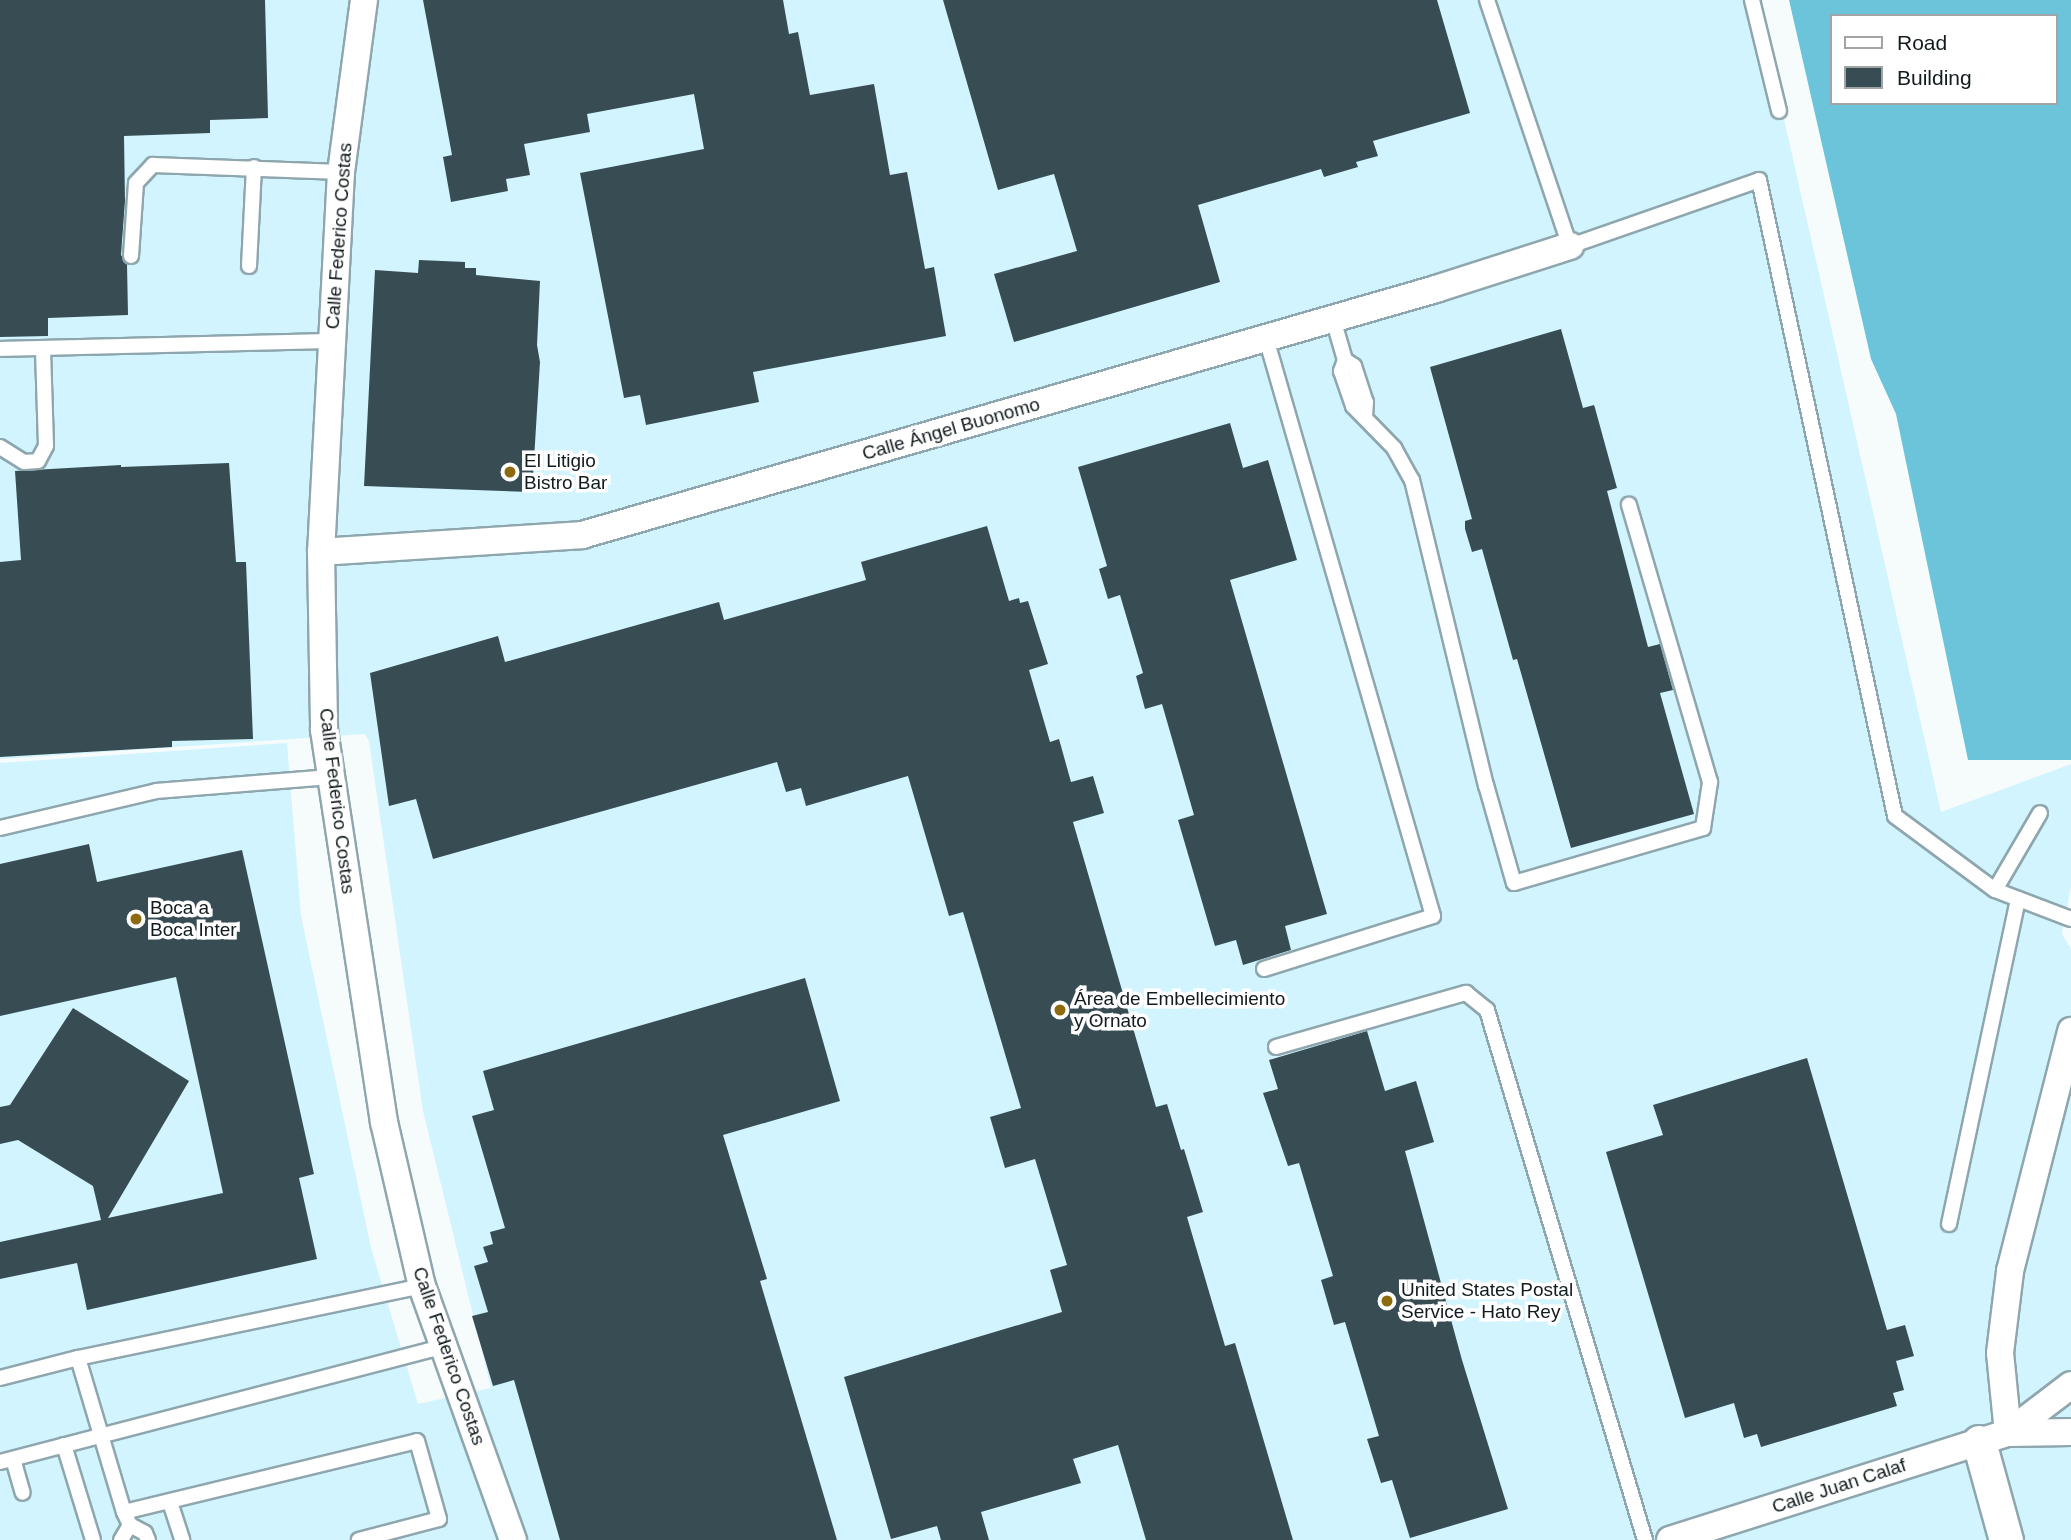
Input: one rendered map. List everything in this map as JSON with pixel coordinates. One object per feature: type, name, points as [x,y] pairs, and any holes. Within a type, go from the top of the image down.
[{"type":"street","name":"Calle Federico Costas","points":[[365,0],[341,172],[321,552],[324,730],[384,1122],[422,1286],[513,1540]]},
{"type":"street","name":"Calle Ángel Buonomo","points":[[321,552],[582,535],[1333,319],[1570,246]]},
{"type":"street","points":[[2006,1540],[1993,1438],[2010,1271],[2071,1031]]},
{"type":"street","points":[[1993,1438],[2071,1385]]},
{"type":"street","points":[[1993,1438],[2071,1432]]},
{"type":"street","name":"Calle Juan Calaf","points":[[1670,1540],[1993,1438]]},
{"type":"lane","points":[[1488,0],[1570,246],[1759,180],[1895,816],[1995,890],[2071,919]]},
{"type":"lane","points":[[1752,0],[1779,111]]},
{"type":"lane","points":[[131,256],[136,183],[153,165],[341,172]]},
{"type":"lane","points":[[249,266],[254,167]]},
{"type":"lane","points":[[1333,319],[1345,360],[1341,372],[1353,407],[1365,416],[1374,431],[1394,448],[1412,480],[1486,785],[1514,883],[1703,828],[1710,782],[1629,505]]},
{"type":"lane","points":[[1264,969],[1433,916],[1266,338]]},
{"type":"lane","points":[[0,349],[332,341]]},
{"type":"lane","points":[[0,447],[24,462],[38,461],[46,446],[43,348]]},
{"type":"lane","points":[[0,828],[156,791],[330,776]]},
{"type":"lane","points":[[1995,890],[2040,813]]},
{"type":"lane","points":[[1949,1224],[2018,899]]},
{"type":"lane","points":[[1276,1048],[1466,993],[1487,1010],[1645,1540]]},
{"type":"lane","points":[[0,1378],[78,1358],[422,1286]]},
{"type":"lane","points":[[23,1493],[7,1460],[444,1346]]},
{"type":"lane","points":[[78,1358],[127,1518],[121,1540]]},
{"type":"lane","points":[[127,1518],[170,1502],[417,1441],[439,1519],[359,1540]]},
{"type":"lane","points":[[64,1445],[93,1540]]},
{"type":"lane","points":[[170,1502],[182,1540]]},
{"type":"lane","points":[[127,1518],[145,1533],[148,1540]]},
{"type":"shaded area","points":[[0,0],[1757,0],[1941,812],[2071,764],[2071,886],[2062,934],[2071,949],[2071,1540],[0,1540],[0,763],[287,743],[301,916],[371,1248],[418,1404],[491,1388],[423,1111],[369,741],[365,734],[0,759]]},
{"type":"shaded area","points":[[1789,0],[2071,0],[2071,760],[1968,760],[1896,414],[1871,359]]},
{"type":"building","points":[[0,0],[265,0],[268,118],[210,120],[210,133],[124,136],[125,201],[121,255],[127,264],[128,315],[48,318],[48,336],[0,337]]},
{"type":"building","points":[[423,0],[783,0],[789,34],[798,32],[810,95],[874,84],[890,175],[907,172],[925,269],[934,267],[946,336],[753,372],[759,402],[646,425],[640,395],[624,398],[580,173],[704,149],[694,94],[587,114],[590,132],[524,144],[530,175],[506,179],[508,191],[451,202],[443,157],[452,155]]},
{"type":"building","points":[[943,0],[1437,0],[1470,113],[1373,141],[1378,156],[1356,162],[1358,167],[1324,177],[1321,169],[1198,205],[1220,282],[1014,342],[994,274],[1077,251],[1054,174],[998,190]]},
{"type":"building","points":[[419,260],[465,262],[465,268],[476,268],[476,275],[540,281],[537,345],[540,362],[532,492],[364,486],[375,270],[418,273]]},
{"type":"building","points":[[1561,329],[1583,408],[1594,405],[1617,488],[1607,491],[1648,647],[1660,644],[1673,690],[1660,693],[1694,814],[1571,848],[1517,659],[1513,660],[1482,549],[1472,552],[1465,529],[1465,521],[1472,519],[1430,367]]},
{"type":"building","points":[[1230,423],[1243,468],[1268,460],[1297,560],[1230,580],[1327,914],[1285,926],[1291,950],[1243,965],[1236,940],[1215,946],[1178,820],[1194,815],[1162,704],[1145,709],[1136,676],[1143,673],[1120,595],[1108,599],[1099,569],[1107,566],[1078,467]]},
{"type":"building","points":[[229,463],[236,562],[246,562],[253,739],[172,741],[172,747],[0,757],[0,562],[21,560],[15,471]]},
{"type":"building","points":[[987,526],[1009,601],[1019,598],[1020,603],[1028,601],[1048,664],[1029,670],[1050,742],[1059,739],[1071,782],[1093,776],[1104,813],[1073,822],[1156,1107],[1167,1104],[1181,1150],[1184,1149],[1203,1212],[1187,1217],[1225,1346],[1235,1343],[1293,1540],[1146,1540],[1118,1445],[1073,1459],[1081,1483],[981,1512],[989,1540],[941,1540],[937,1526],[891,1539],[844,1377],[1062,1312],[1050,1270],[1067,1265],[1035,1159],[1005,1168],[990,1117],[1021,1108],[963,912],[949,916],[908,776],[806,806],[801,788],[786,792],[777,762],[433,859],[416,799],[389,806],[370,673],[498,636],[505,662],[719,602],[724,620],[866,580],[861,562]]},
{"type":"building","points":[[89,844],[97,882],[242,850],[314,1174],[299,1178],[317,1259],[87,1310],[77,1263],[0,1279],[0,1242],[101,1220],[93,1186],[18,1140],[0,1144],[0,1107],[10,1105],[73,1008],[189,1081],[108,1218],[223,1193],[176,977],[0,1016],[0,864]]},
{"type":"building","points":[[805,978],[840,1101],[723,1135],[767,1279],[760,1281],[837,1540],[560,1540],[514,1380],[493,1386],[472,1316],[488,1312],[474,1266],[488,1262],[483,1247],[493,1244],[490,1232],[505,1228],[472,1116],[494,1110],[483,1071]]},
{"type":"building","name":"United States Postal Service - Hato Rey","points":[[1367,1031],[1385,1091],[1416,1081],[1434,1142],[1405,1151],[1462,1360],[1508,1509],[1410,1538],[1392,1480],[1381,1483],[1367,1439],[1379,1436],[1345,1322],[1334,1325],[1321,1280],[1333,1276],[1299,1163],[1288,1166],[1263,1093],[1278,1089],[1269,1060]]},
{"type":"building","points":[[1807,1058],[1887,1330],[1905,1325],[1914,1356],[1896,1361],[1904,1390],[1893,1393],[1897,1406],[1761,1447],[1757,1434],[1744,1438],[1734,1403],[1685,1418],[1606,1152],[1663,1135],[1653,1105]]},
{"type":"place","name":"El Litigio Bistro Bar","points":[[510,472]]},
{"type":"place","name":"Boca a Boca Inter","points":[[136,919]]},
{"type":"place","name":"Área de Embellecimiento y Ornato","points":[[1060,1010]]},
{"type":"place","name":"United States Postal Service - Hato Rey","points":[[1387,1301]]}]
